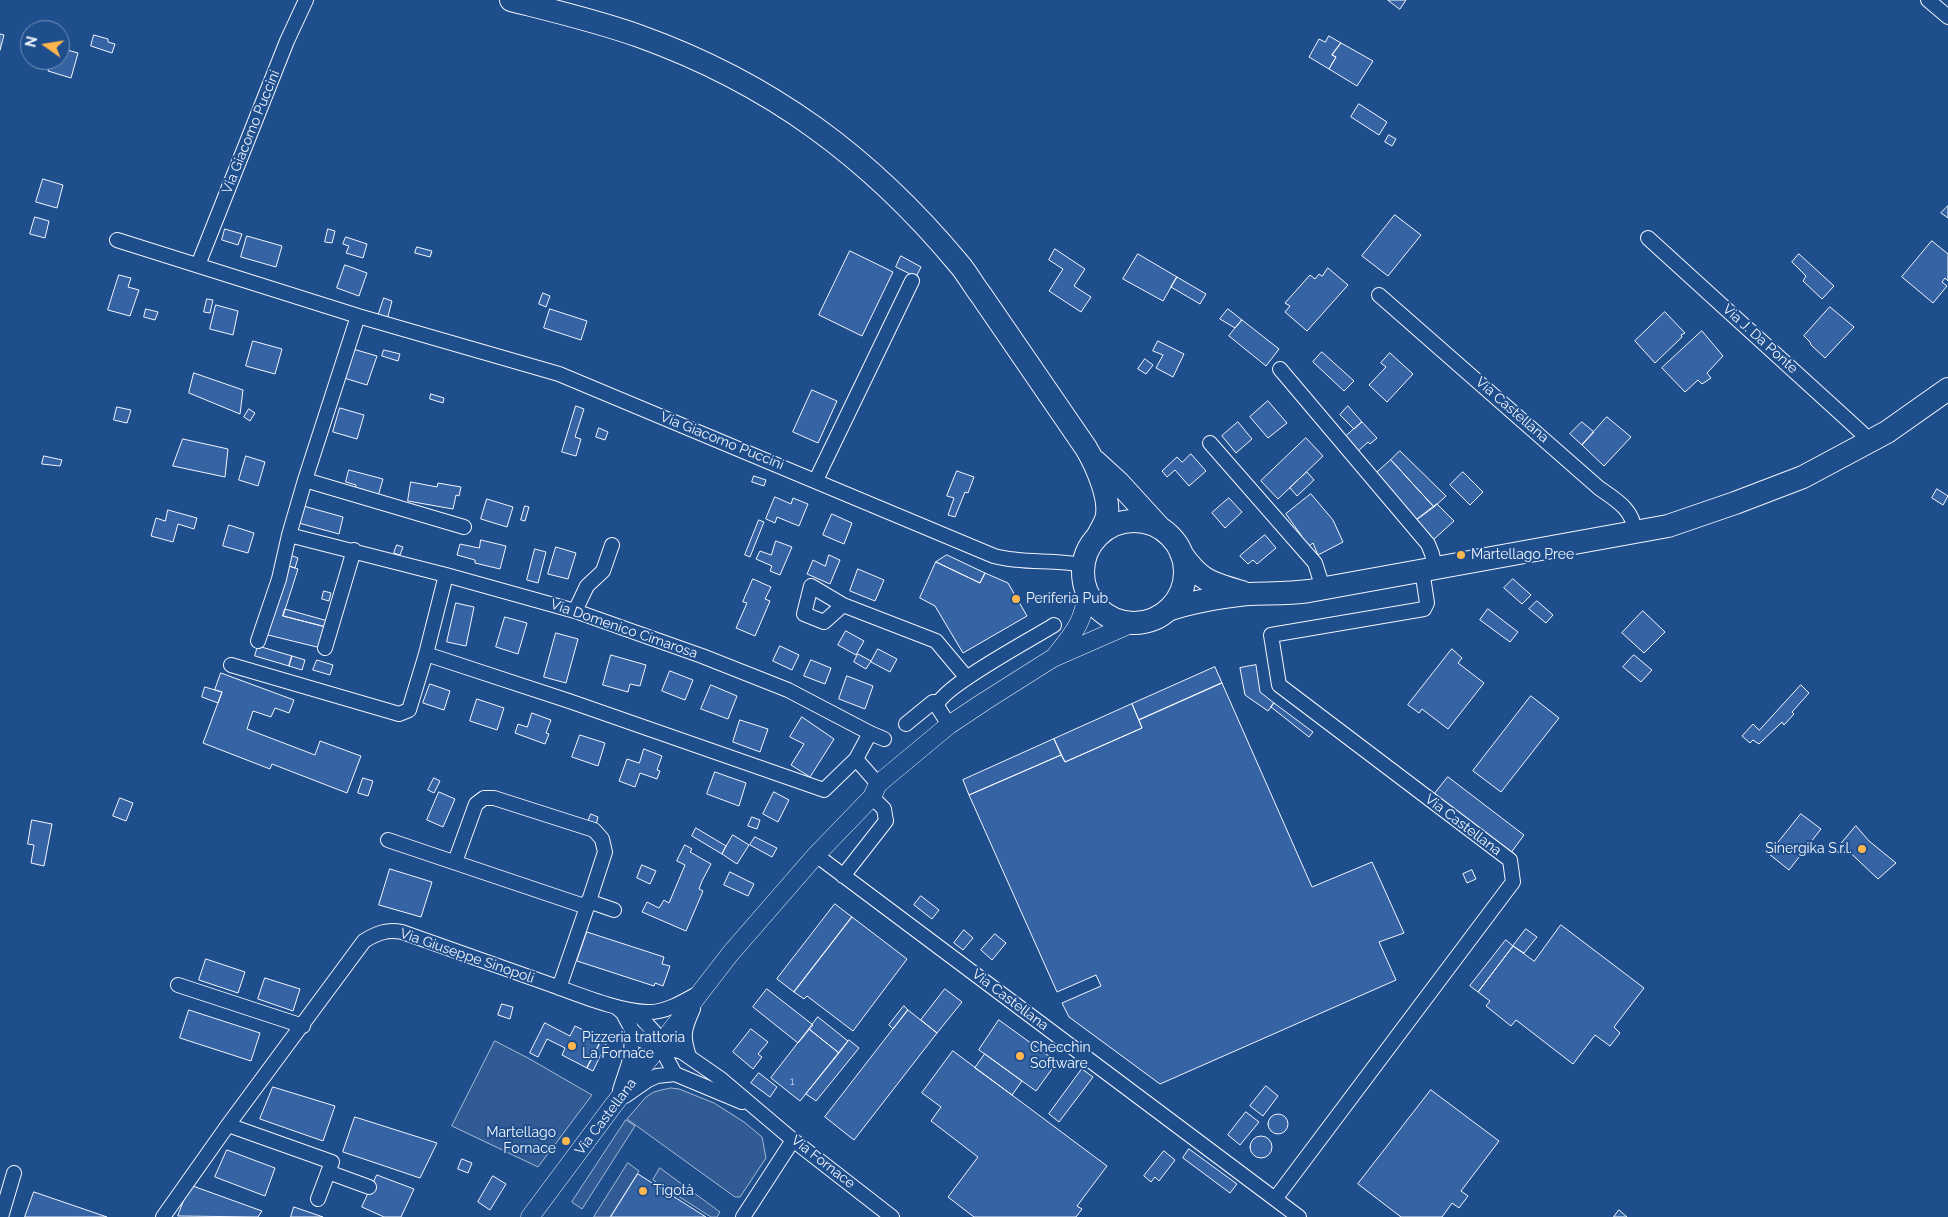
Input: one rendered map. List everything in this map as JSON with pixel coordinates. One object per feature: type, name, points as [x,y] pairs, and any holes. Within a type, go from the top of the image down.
[{"type":"main road","points":[[511,0],[621,30],[699,60],[780,103],[840,144],[900,197],[961,265],[1092,458],[1118,482],[1176,543],[1191,567],[1202,577],[1210,582],[1248,594]]},
{"type":"main road","points":[[1092,458],[1108,504],[1106,518],[1088,550],[1084,565],[1083,574],[1087,592],[1095,605],[1105,614],[1119,621],[1133,623],[1154,619],[1168,610],[1189,602],[1248,594],[1294,593],[1668,526],[1803,477],[1868,443],[1948,389]]},
{"type":"main road","points":[[1097,537],[1108,528],[1127,522],[1147,522],[1160,528]]},
{"type":"main road","points":[[1168,610],[1177,599],[1184,581],[1185,571],[1181,553]]},
{"type":"street","name":"Via Giacomo Puccini","points":[[198,264],[287,41],[306,0]]},
{"type":"street","points":[[1928,0],[1948,17]]},
{"type":"street","name":"Via J. Da Ponte","points":[[1648,238],[1862,433],[1868,443]]},
{"type":"street","name":"Via Giacomo Puccini","points":[[117,240],[358,316],[559,374],[994,556],[1009,560],[1052,560],[1084,565]]},
{"type":"street","points":[[816,480],[912,281]]},
{"type":"street","name":"Via Castellana","points":[[1379,295],[1599,488],[1622,504],[1632,516],[1635,532]]},
{"type":"street","points":[[258,641],[278,579],[288,535],[358,316]]},
{"type":"street","name":"Via Castellana","points":[[1275,1199],[1513,882],[1510,860],[1279,685],[1271,635],[1424,609],[1428,603],[1429,569],[1432,554],[1428,544],[1280,369]]},
{"type":"street","points":[[1210,444],[1316,563],[1324,588]]},
{"type":"street","points":[[305,480],[464,527]]},
{"type":"street","points":[[231,665],[399,714],[409,710],[426,654],[446,575],[354,550],[288,535]]},
{"type":"street","points":[[575,611],[587,586],[603,571],[612,545]]},
{"type":"street","points":[[325,648],[354,550]]},
{"type":"street","name":"Via Domenico Cimarosa","points":[[446,575],[575,611],[685,649],[788,690],[884,739]]},
{"type":"street","name":"Via Castellana","points":[[1053,658],[1076,631],[1083,617],[1087,592]]},
{"type":"street","points":[[844,605],[936,641],[967,678]]},
{"type":"street","name":"Via Castellana","points":[[530,1217],[734,949],[875,790],[949,725],[1053,658],[1133,623]]},
{"type":"street","points":[[949,725],[937,706],[944,695],[967,678],[1054,625]]},
{"type":"street","points":[[426,654],[569,701],[824,790],[856,759],[870,733]]},
{"type":"street","points":[[906,724],[932,702],[938,702]]},
{"type":"street","points":[[843,876],[886,821],[884,809],[875,790],[856,759]]},
{"type":"street","points":[[455,862],[476,804],[484,798],[494,798],[594,830],[602,839],[605,852],[559,988]]},
{"type":"street","points":[[388,840],[587,904],[614,910]]},
{"type":"street","name":"Via Castellana","points":[[816,855],[1299,1217]]},
{"type":"street","name":"Via Giuseppe Sinopoli","points":[[163,1217],[228,1125],[364,941],[377,933],[392,930],[402,932],[616,1007],[650,1012],[664,1010],[700,993]]},
{"type":"street","points":[[178,985],[303,1026]]},
{"type":"street","points":[[688,1056],[684,1029],[700,993]]},
{"type":"street","points":[[616,1007],[623,1013],[632,1030],[647,1043],[660,1046]]},
{"type":"street","points":[[612,1107],[630,1091],[648,1080],[657,1076],[675,1074],[655,1033],[635,1010]]},
{"type":"street","points":[[612,1107],[624,1082],[631,1057],[632,1030]]},
{"type":"street","name":"Via Fornace","points":[[660,1046],[682,1052],[721,1079],[793,1140],[892,1217]]},
{"type":"street","name":"Via Fornace","points":[[675,1074],[755,1107]]},
{"type":"street","points":[[228,1125],[332,1162],[318,1199]]},
{"type":"street","points":[[743,1217],[793,1140]]},
{"type":"street","points":[[328,1172],[369,1187]]},
{"type":"street","points":[[1,1217],[14,1173]]},
{"type":"shaded area","points":[[495,1041],[592,1095],[538,1167],[452,1126]]},
{"type":"shaded area","points":[[671,1088],[679,1089],[714,1103],[744,1122],[762,1137],[766,1158],[740,1197],[735,1197],[627,1119],[646,1097],[654,1092]]},
{"type":"shaded area","points":[[626,1120],[635,1126],[582,1209],[572,1202]]},
{"type":"shaded area","points":[[628,1163],[639,1171],[610,1217],[594,1217]]},
{"type":"shaded area","points":[[660,1168],[720,1212],[717,1217],[711,1217],[653,1180]]},
{"type":"building","points":[[1388,0],[1406,0],[1400,9]]},
{"type":"building","points":[[0,34],[4,35],[0,50]]},
{"type":"building","points":[[94,35],[108,39],[108,42],[115,44],[112,53],[91,46]]},
{"type":"building","points":[[1329,36],[1341,43],[1332,55],[1336,57],[1329,69],[1309,57],[1319,39],[1325,42]]},
{"type":"building","points":[[1341,43],[1373,61],[1357,86],[1329,69],[1336,57],[1332,55]]},
{"type":"building","points":[[70,51],[78,53],[71,78],[48,71],[70,70]]},
{"type":"building","points":[[1359,104],[1387,122],[1379,135],[1351,117]]},
{"type":"building","points":[[1389,135],[1396,139],[1392,146],[1385,142]]},
{"type":"building","points":[[43,179],[63,185],[57,208],[36,202]]},
{"type":"building","points":[[1948,206],[1948,218],[1941,213]]},
{"type":"building","points":[[1395,215],[1421,235],[1388,276],[1362,256]]},
{"type":"building","points":[[35,217],[49,221],[45,238],[30,234]]},
{"type":"building","points":[[225,229],[242,234],[238,245],[222,240]]},
{"type":"building","points":[[328,229],[335,231],[332,243],[325,242]]},
{"type":"building","points":[[247,236],[282,246],[276,267],[241,257]]},
{"type":"building","points":[[346,237],[367,244],[363,258],[346,253],[349,246],[343,244]]},
{"type":"building","points":[[1932,241],[1948,254],[1948,281],[1945,278],[1942,282],[1947,286],[1933,303],[1902,277]]},
{"type":"building","points":[[417,247],[432,251],[430,257],[415,253]]},
{"type":"building","points":[[1055,249],[1085,269],[1074,286],[1091,297],[1081,312],[1049,291],[1063,269],[1049,260]]},
{"type":"building","points":[[850,251],[893,272],[862,336],[819,315]]},
{"type":"building","points":[[1138,254],[1177,277],[1163,301],[1123,279]]},
{"type":"building","points":[[1799,254],[1834,286],[1822,299],[1803,281],[1806,276],[1792,262]]},
{"type":"building","points":[[901,256],[921,267],[916,277],[896,267]]},
{"type":"building","points":[[345,265],[367,273],[359,296],[337,288]]},
{"type":"building","points":[[1328,268],[1348,285],[1307,331],[1285,312],[1290,306],[1285,303],[1310,275],[1315,279],[1319,274],[1322,276]]},
{"type":"building","points":[[119,275],[131,278],[128,287],[139,290],[130,316],[108,310]]},
{"type":"building","points":[[1177,277],[1206,294],[1200,304],[1171,287]]},
{"type":"building","points":[[543,293],[550,296],[546,307],[539,304]]},
{"type":"building","points":[[384,298],[392,301],[387,320],[378,316]]},
{"type":"building","points":[[207,299],[213,300],[210,313],[204,312]]},
{"type":"building","points":[[216,305],[238,311],[233,335],[210,329]]},
{"type":"building","points":[[1830,307],[1854,327],[1825,358],[1804,336]]},
{"type":"building","points":[[146,309],[158,312],[155,320],[144,317]]},
{"type":"building","points":[[550,309],[587,321],[581,340],[544,328]]},
{"type":"building","points":[[1228,309],[1242,320],[1235,328],[1220,319]]},
{"type":"building","points":[[1665,312],[1685,333],[1655,363],[1635,341]]},
{"type":"building","points":[[1242,320],[1279,349],[1266,366],[1229,336]]},
{"type":"building","points":[[1702,331],[1723,356],[1707,373],[1711,378],[1702,384],[1698,380],[1685,392],[1662,368]]},
{"type":"building","points":[[253,341],[282,349],[275,374],[246,366]]},
{"type":"building","points":[[1158,341],[1184,354],[1173,377],[1156,368],[1163,355],[1153,351]]},
{"type":"building","points":[[353,349],[377,356],[367,385],[344,378]]},
{"type":"building","points":[[384,350],[400,354],[398,361],[382,356]]},
{"type":"building","points":[[1322,352],[1354,381],[1344,391],[1313,362]]},
{"type":"building","points":[[1390,353],[1413,374],[1387,402],[1369,385],[1386,367],[1381,363]]},
{"type":"building","points":[[1145,359],[1153,365],[1146,374],[1138,369]]},
{"type":"building","points":[[194,373],[243,390],[240,414],[189,393]]},
{"type":"building","points":[[812,390],[837,401],[818,443],[793,432]]},
{"type":"building","points":[[431,394],[444,398],[443,403],[430,399]]},
{"type":"building","points":[[1268,401],[1287,423],[1268,438],[1250,417]]},
{"type":"building","points":[[576,406],[584,409],[575,437],[581,439],[576,456],[562,452]]},
{"type":"building","points":[[1348,406],[1362,422],[1354,429],[1340,415]]},
{"type":"building","points":[[117,407],[131,410],[127,423],[114,420]]},
{"type":"building","points":[[340,408],[364,415],[357,439],[333,432]]},
{"type":"building","points":[[249,409],[255,413],[250,421],[244,417]]},
{"type":"building","points":[[1607,417],[1631,437],[1604,466],[1582,445]]},
{"type":"building","points":[[1238,422],[1252,439],[1236,453],[1222,436]]},
{"type":"building","points":[[1362,422],[1377,438],[1370,444],[1368,442],[1357,452],[1344,438]]},
{"type":"building","points":[[1582,422],[1594,432],[1582,445],[1570,434]]},
{"type":"building","points":[[599,428],[608,432],[605,440],[596,437]]},
{"type":"building","points":[[1306,438],[1323,456],[1278,499],[1261,481]]},
{"type":"building","points":[[183,439],[228,449],[225,477],[173,466]]},
{"type":"building","points":[[1400,451],[1446,496],[1434,507],[1391,460]]},
{"type":"building","points":[[1191,454],[1206,471],[1189,486],[1175,470],[1167,477],[1162,471],[1177,457],[1182,462]]},
{"type":"building","points":[[44,456],[62,460],[60,466],[42,464]]},
{"type":"building","points":[[246,456],[265,462],[258,486],[239,480]]},
{"type":"building","points":[[1391,460],[1434,507],[1415,521],[1374,475]]},
{"type":"building","points":[[349,470],[383,479],[378,496],[355,489],[356,485],[346,482]]},
{"type":"building","points":[[957,471],[974,477],[968,493],[965,492],[955,517],[948,515],[954,498],[947,496]]},
{"type":"building","points":[[1307,472],[1314,480],[1297,496],[1290,488]]},
{"type":"building","points":[[1463,472],[1483,492],[1470,505],[1450,485]]},
{"type":"building","points":[[754,476],[766,480],[764,486],[752,482]]},
{"type":"building","points":[[411,482],[437,487],[438,483],[461,487],[459,496],[456,495],[453,509],[408,501]]},
{"type":"building","points":[[1937,489],[1948,496],[1943,505],[1932,498]]},
{"type":"building","points":[[1311,494],[1333,520],[1343,542],[1318,555],[1313,543],[1306,548],[1301,535],[1286,514]]},
{"type":"building","points":[[775,497],[791,504],[793,498],[808,504],[799,526],[777,517],[775,523],[766,519]]},
{"type":"building","points":[[1229,498],[1242,512],[1225,528],[1212,513]]},
{"type":"building","points":[[487,499],[513,507],[507,527],[481,519]]},
{"type":"building","points":[[1437,504],[1454,521],[1433,540],[1415,521]]},
{"type":"building","points":[[300,505],[343,517],[339,534],[295,522]]},
{"type":"building","points":[[525,506],[529,507],[525,521],[521,520]]},
{"type":"building","points":[[168,510],[197,518],[194,529],[178,524],[173,542],[151,536],[156,518],[165,521]]},
{"type":"building","points":[[832,514],[852,523],[844,544],[823,535]]},
{"type":"building","points":[[759,520],[764,522],[750,557],[745,555]]},
{"type":"building","points":[[229,525],[254,533],[248,553],[223,546]]},
{"type":"building","points":[[1265,535],[1276,548],[1257,564],[1253,560],[1248,564],[1240,556]]},
{"type":"building","points":[[481,540],[506,546],[500,569],[475,563],[475,560],[457,555],[460,544],[479,548]]},
{"type":"building","points":[[776,541],[792,547],[780,575],[770,571],[772,566],[756,559],[760,551],[771,555]]},
{"type":"building","points":[[397,545],[403,547],[400,555],[394,553]]},
{"type":"building","points":[[556,547],[576,553],[568,579],[548,574]]},
{"type":"building","points":[[535,549],[546,552],[538,583],[527,580]]},
{"type":"building","points":[[290,555],[298,558],[295,568],[286,565]]},
{"type":"building","points":[[829,555],[840,560],[830,584],[807,574],[813,560],[825,566]]},
{"type":"building","points":[[947,555],[985,573],[980,583],[936,562]]},
{"type":"building","points":[[936,562],[980,583],[985,573],[1008,583],[1027,616],[963,653],[935,606],[920,598]]},
{"type":"building","points":[[286,565],[298,569],[283,616],[326,627],[321,648],[264,634]]},
{"type":"building","points":[[858,569],[884,580],[875,601],[850,591]]},
{"type":"building","points":[[753,579],[771,587],[765,599],[770,601],[755,636],[736,628],[747,603],[743,602]]},
{"type":"building","points":[[1513,579],[1531,595],[1522,604],[1504,588]]},
{"type":"building","points":[[324,591],[331,593],[329,601],[322,599]]},
{"type":"building","points":[[1537,601],[1553,615],[1546,623],[1529,609]]},
{"type":"building","points":[[456,603],[474,607],[466,646],[447,642]]},
{"type":"building","points":[[285,609],[328,621],[326,627],[283,616]]},
{"type":"building","points":[[1488,609],[1518,632],[1510,642],[1480,620]]},
{"type":"building","points":[[1643,611],[1665,632],[1644,653],[1622,633]]},
{"type":"building","points":[[505,617],[527,623],[518,654],[496,647]]},
{"type":"building","points":[[846,631],[864,641],[856,655],[838,645]]},
{"type":"building","points":[[556,633],[578,639],[566,683],[544,677]]},
{"type":"building","points":[[258,646],[292,656],[289,666],[255,656]]},
{"type":"building","points":[[780,646],[799,655],[792,670],[773,661]]},
{"type":"building","points":[[878,649],[897,659],[890,672],[871,662]]},
{"type":"building","points":[[1452,649],[1462,658],[1458,663],[1484,683],[1448,729],[1422,709],[1419,713],[1408,705]]},
{"type":"building","points":[[858,654],[871,661],[866,669],[854,662]]},
{"type":"building","points":[[611,655],[646,665],[640,686],[630,684],[628,692],[603,685]]},
{"type":"building","points":[[1634,655],[1652,670],[1641,682],[1623,667]]},
{"type":"building","points":[[292,656],[305,660],[302,670],[289,666]]},
{"type":"building","points":[[317,660],[333,665],[330,675],[313,670]]},
{"type":"building","points":[[811,660],[831,668],[825,684],[804,676]]},
{"type":"building","points":[[1256,665],[1260,692],[1274,703],[1268,711],[1245,695],[1240,668]]},
{"type":"building","points":[[1215,667],[1222,683],[1139,720],[1132,704]]},
{"type":"building","points":[[670,671],[693,680],[685,700],[662,691]]},
{"type":"building","points":[[221,673],[294,700],[289,713],[275,708],[271,717],[253,711],[247,729],[315,755],[320,741],[361,756],[347,793],[272,764],[270,769],[203,743],[222,692],[215,690]]},
{"type":"building","points":[[847,676],[873,686],[865,709],[839,699]]},
{"type":"building","points":[[1222,683],[1312,887],[1372,862],[1404,933],[1379,942],[1396,980],[1160,1084],[1069,1017],[1062,1003],[1101,986],[1096,975],[1057,992],[969,795],[1061,755],[1065,762],[1142,728],[1139,720]]},
{"type":"building","points":[[430,684],[450,691],[444,710],[423,703]]},
{"type":"building","points":[[711,685],[737,696],[728,719],[701,709]]},
{"type":"building","points":[[1801,685],[1809,693],[1792,712],[1794,714],[1784,725],[1782,722],[1759,744],[1753,740],[1750,743],[1742,736],[1753,724],[1759,730]]},
{"type":"building","points":[[205,687],[222,692],[218,703],[202,697]]},
{"type":"building","points":[[1531,696],[1559,718],[1501,792],[1473,771]]},
{"type":"building","points":[[477,699],[504,708],[497,730],[470,721]]},
{"type":"building","points":[[1274,703],[1313,732],[1309,737],[1271,707]]},
{"type":"building","points":[[1132,704],[1142,728],[1065,762],[1054,739]]},
{"type":"building","points":[[532,713],[551,720],[546,733],[549,734],[545,744],[515,733],[518,724],[527,727]]},
{"type":"building","points":[[802,717],[834,739],[810,777],[791,765],[804,744],[790,737]]},
{"type":"building","points":[[740,720],[768,729],[760,752],[733,742]]},
{"type":"building","points":[[580,735],[605,743],[598,766],[572,757]]},
{"type":"building","points":[[1054,739],[1061,755],[969,795],[963,780]]},
{"type":"building","points":[[644,749],[662,756],[657,770],[660,771],[657,779],[640,773],[635,787],[619,781],[627,759],[639,763]]},
{"type":"building","points":[[715,772],[746,783],[739,806],[707,794]]},
{"type":"building","points":[[1448,777],[1524,835],[1510,854],[1433,796]]},
{"type":"building","points":[[363,778],[373,781],[368,796],[358,793]]},
{"type":"building","points":[[434,778],[440,781],[434,793],[428,790]]},
{"type":"building","points":[[439,792],[455,799],[443,827],[427,820]]},
{"type":"building","points":[[774,792],[789,800],[778,822],[763,814]]},
{"type":"building","points":[[120,798],[133,803],[126,821],[113,816]]},
{"type":"building","points":[[591,814],[598,817],[596,825],[588,822]]},
{"type":"building","points":[[1801,814],[1821,829],[1789,870],[1769,854]]},
{"type":"building","points":[[752,817],[760,820],[757,829],[748,826]]},
{"type":"building","points":[[32,820],[52,824],[44,866],[31,863],[34,845],[28,844]]},
{"type":"building","name":"Sinergika S.r.l.","points":[[1856,826],[1869,841],[1896,863],[1878,879],[1841,844]]},
{"type":"building","points":[[696,828],[726,846],[722,854],[692,836]]},
{"type":"building","points":[[733,835],[749,845],[737,864],[722,854]]},
{"type":"building","points":[[755,837],[777,848],[772,857],[750,845]]},
{"type":"building","points":[[685,845],[692,849],[690,852],[711,864],[699,889],[703,891],[686,931],[642,912],[647,902],[659,908],[664,900],[669,903],[685,865],[677,861]]},
{"type":"building","points":[[642,865],[656,871],[650,884],[637,878]]},
{"type":"building","points":[[390,869],[432,882],[421,917],[379,905]]},
{"type":"building","points":[[1472,870],[1476,879],[1467,883],[1463,874]]},
{"type":"building","points":[[730,872],[754,884],[748,896],[724,885]]},
{"type":"building","points":[[921,896],[939,910],[932,919],[914,905]]},
{"type":"building","points":[[835,904],[852,917],[794,992],[777,979]]},
{"type":"building","points":[[852,917],[907,959],[853,1031],[807,996],[804,999],[794,992]]},
{"type":"building","points":[[1561,925],[1644,988],[1614,1027],[1620,1033],[1610,1046],[1595,1035],[1573,1064],[1516,1020],[1511,1026],[1486,1006],[1490,1001],[1478,992],[1513,946],[1534,961]]},
{"type":"building","points":[[1526,929],[1537,937],[1524,953],[1513,946]]},
{"type":"building","points":[[964,930],[973,938],[963,950],[954,943]]},
{"type":"building","points":[[587,932],[664,957],[662,964],[670,966],[663,986],[655,983],[654,986],[577,961]]},
{"type":"building","points":[[995,934],[1006,943],[992,960],[981,950]]},
{"type":"building","points":[[1506,940],[1513,946],[1478,992],[1470,986]]},
{"type":"building","points":[[206,959],[245,972],[238,993],[199,980]]},
{"type":"building","points":[[265,978],[300,989],[293,1011],[258,999]]},
{"type":"building","points":[[767,989],[813,1025],[798,1043],[753,1007]]},
{"type":"building","points":[[945,989],[962,1002],[937,1033],[921,1020]]},
{"type":"building","points":[[502,1004],[513,1007],[510,1019],[498,1015]]},
{"type":"building","points":[[904,1006],[908,1010],[893,1029],[889,1025]]},
{"type":"building","points":[[189,1010],[260,1033],[251,1061],[180,1038]]},
{"type":"building","points":[[908,1010],[937,1033],[854,1140],[825,1117]]},
{"type":"building","points":[[818,1017],[848,1041],[839,1053],[809,1029]]},
{"type":"building","points":[[999,1020],[1057,1062],[1036,1091],[979,1050]]},
{"type":"building","points":[[545,1023],[570,1036],[575,1026],[602,1039],[587,1068],[562,1055],[565,1048],[547,1039],[538,1057],[530,1053]]},
{"type":"building","points":[[751,1029],[768,1042],[758,1054],[762,1057],[753,1069],[733,1052]]},
{"type":"building","points":[[809,1029],[839,1053],[800,1101],[771,1078]]},
{"type":"building","points":[[602,1039],[607,1042],[593,1071],[587,1068]]},
{"type":"building","points":[[849,1040],[859,1048],[816,1101],[806,1094]]},
{"type":"building","points":[[953,1051],[1107,1166],[1077,1206],[1082,1209],[1076,1217],[974,1217],[948,1197],[978,1157],[931,1121],[941,1107],[922,1093]]},
{"type":"building","points":[[985,1054],[1022,1081],[1012,1095],[975,1068]]},
{"type":"building","points":[[1082,1069],[1093,1077],[1059,1122],[1049,1114]]},
{"type":"building","points":[[759,1073],[777,1087],[770,1097],[751,1083]]},
{"type":"building","points":[[1266,1086],[1278,1096],[1263,1116],[1250,1106]]},
{"type":"building","points":[[273,1087],[335,1106],[323,1141],[260,1119]]},
{"type":"building","points":[[1431,1090],[1499,1141],[1461,1191],[1468,1196],[1459,1208],[1452,1203],[1442,1217],[1401,1217],[1358,1184]]},
{"type":"building","points":[[1246,1112],[1259,1122],[1240,1145],[1228,1135]]},
{"type":"building","points":[[1274,1114],[1282,1114],[1288,1120],[1288,1128],[1282,1134],[1274,1134],[1268,1128],[1268,1120]]},
{"type":"building","points":[[355,1117],[437,1143],[420,1178],[343,1152]]},
{"type":"building","points":[[1261,1136],[1271,1143],[1272,1147],[1265,1157],[1261,1158],[1251,1151],[1250,1147],[1257,1137]]},
{"type":"building","points":[[1189,1149],[1237,1184],[1230,1193],[1183,1158]]},
{"type":"building","points":[[227,1150],[275,1168],[265,1196],[215,1177]]},
{"type":"building","points":[[1164,1151],[1175,1160],[1159,1181],[1155,1177],[1151,1182],[1144,1176]]},
{"type":"building","points":[[462,1159],[472,1163],[468,1173],[458,1169]]},
{"type":"building","points":[[638,1174],[706,1217],[611,1217]]},
{"type":"building","points":[[377,1175],[414,1189],[401,1217],[384,1217],[362,1207]]},
{"type":"building","points":[[493,1176],[506,1184],[490,1210],[478,1202]]},
{"type":"building","points":[[190,1185],[262,1211],[258,1217],[178,1216]]},
{"type":"building","points":[[34,1192],[107,1217],[25,1217]]},
{"type":"building","points":[[294,1207],[323,1217],[291,1217]]},
{"type":"building","points":[[1619,1210],[1627,1217],[1614,1217]]},
{"type":"place","name":"Martellago Pree","points":[[1461,555]]},
{"type":"place","name":"Periferia Pub","points":[[1016,599]]},
{"type":"place","name":"Sinergika S.r.l.","points":[[1862,849]]},
{"type":"place","name":"Pizzeria trattoria La Fornace","points":[[572,1046]]},
{"type":"place","name":"Checchin Software","points":[[1020,1056]]},
{"type":"place","name":"Martellago Fornace","points":[[566,1141]]},
{"type":"place","name":"Tigotà","points":[[643,1191]]}]
